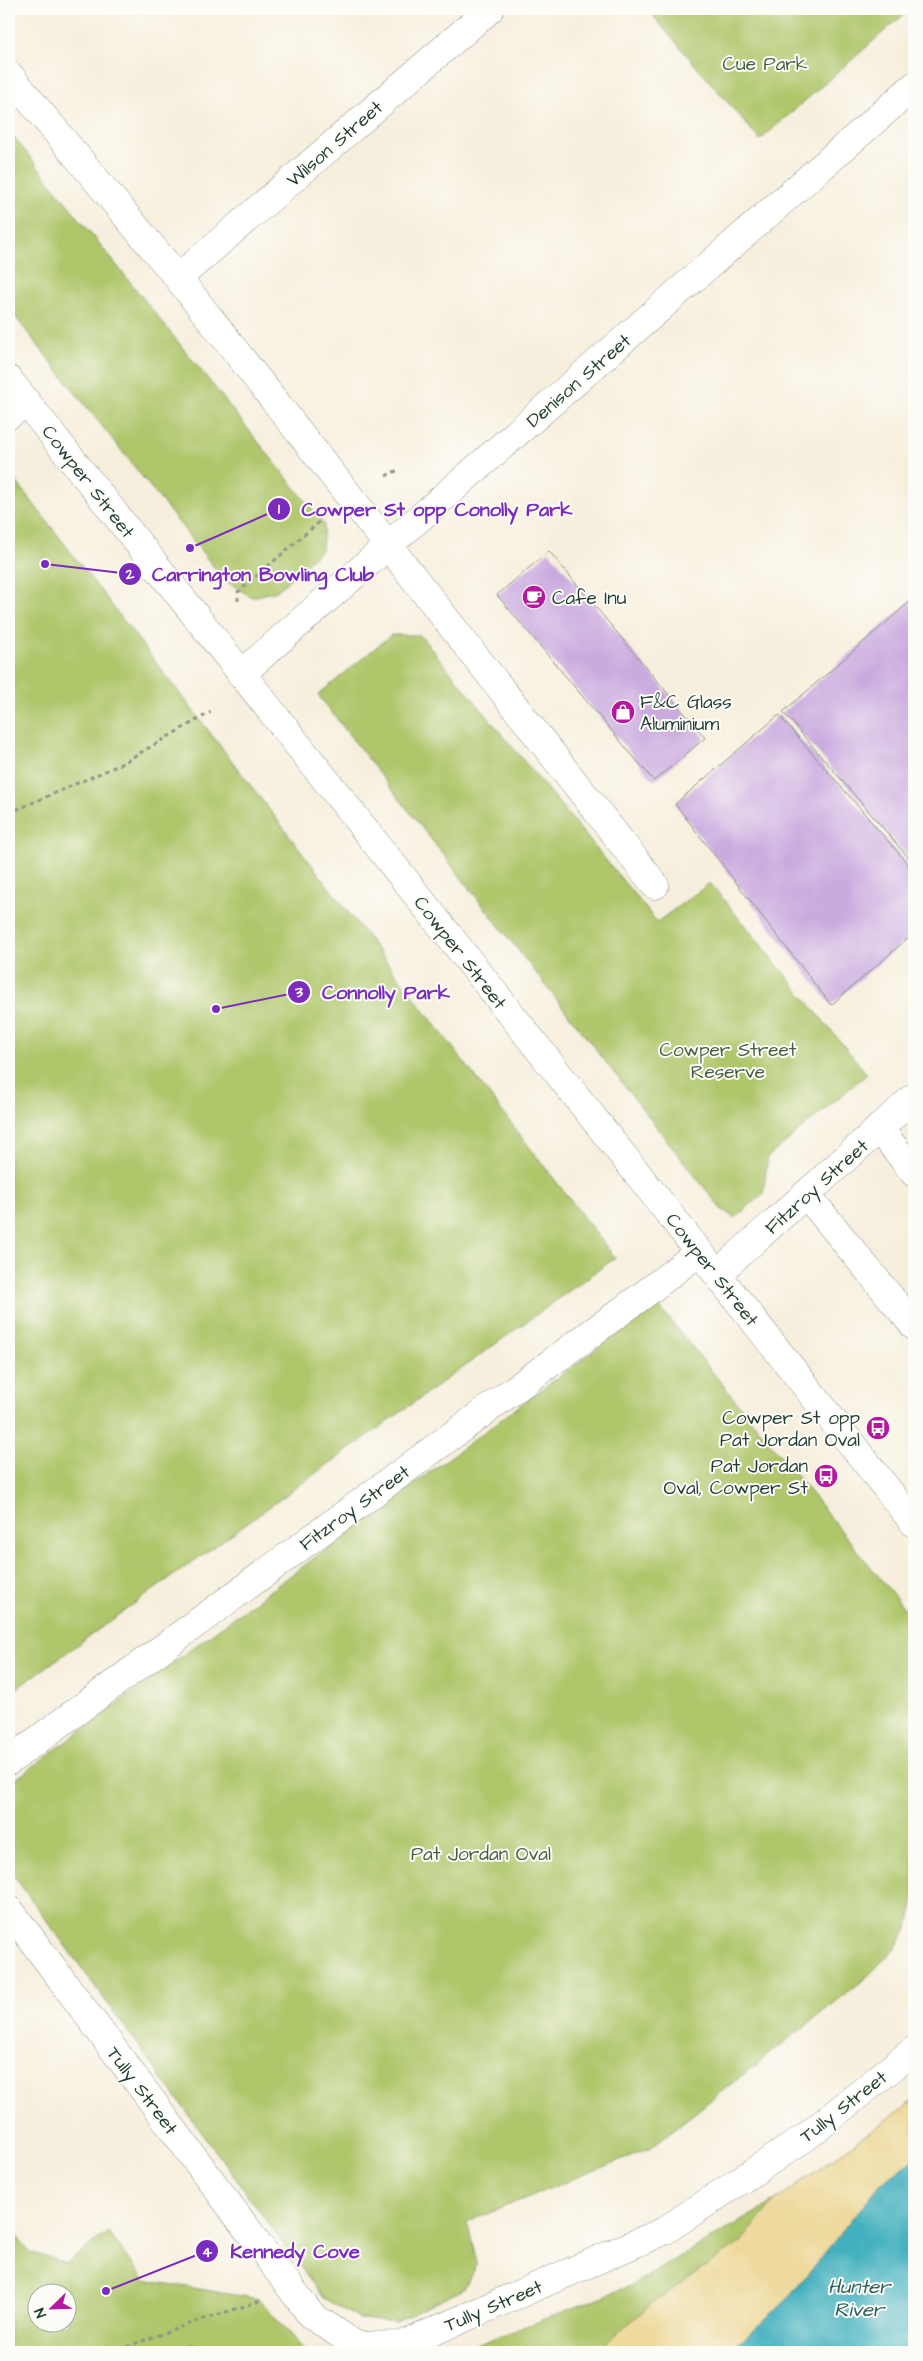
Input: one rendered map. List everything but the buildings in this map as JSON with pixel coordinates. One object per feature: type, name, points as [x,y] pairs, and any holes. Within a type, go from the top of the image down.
[{"type":"street","name":"Wilson Street","points":[[178,278],[490,9]]},
{"type":"street","points":[[9,75],[178,278],[655,885]]},
{"type":"street","name":"Denison Street","points":[[241,674],[914,86]]},
{"type":"street","name":"Cowper Street","points":[[9,380],[18,409],[241,674],[914,1523]]},
{"type":"street","name":"Fitzroy Street","points":[[717,1274],[914,1097]]},
{"type":"street","points":[[879,1128],[914,1173]]},
{"type":"street","points":[[806,1194],[914,1326]]},
{"type":"street","name":"Fitzroy Street","points":[[9,1762],[699,1252]]},
{"type":"street","name":"Tully Street","points":[[9,1909],[311,2315],[356,2346],[402,2345],[664,2231],[806,2137],[914,2050]]},
{"type":"path","points":[[386,476],[398,470]]},
{"type":"path","points":[[238,601],[238,592],[319,522]]},
{"type":"path","points":[[9,813],[119,765],[211,712]]},
{"type":"path","points":[[112,2352],[266,2299]]},
{"type":"green space","name":"Cue Park","points":[[647,9],[910,9],[760,140]]},
{"type":"green space","points":[[9,131],[324,524],[322,549],[277,591],[252,597],[225,581],[9,309]]},
{"type":"green space","points":[[9,472],[615,1258],[9,1694]]},
{"type":"green space","name":"Cowper Street Reserve","points":[[391,635],[420,635],[657,922],[710,883],[867,1074],[768,1157],[763,1194],[735,1218],[721,1209],[318,695]]},
{"type":"green space","name":"Pat Jordan Oval","points":[[657,1304],[914,1620],[914,1905],[907,1931],[894,1949],[866,1978],[650,2148],[467,2222],[477,2262],[464,2289],[396,2322],[359,2319],[323,2298],[9,1869],[9,1784]]},
{"type":"green space","points":[[775,2201],[740,2243],[649,2306],[596,2352],[458,2352],[630,2286]]},
{"type":"green space","points":[[9,2224],[29,2252],[67,2263],[108,2232],[145,2280],[259,2299],[307,2352],[9,2352]]},
{"type":"sand","points":[[914,2100],[914,2159],[882,2182],[790,2296],[730,2352],[596,2352],[649,2306],[740,2243],[775,2201]]},
{"type":"water","name":"Hunter River","points":[[914,2159],[914,2352],[730,2352],[790,2296],[882,2182]]},
{"type":"place","name":"Cowper St opp Conolly Park","points":[[190,548]]},
{"type":"place","name":"Carrington Bowling Club","points":[[45,564]]},
{"type":"place","name":"Cafe Inu","points":[[534,597]]},
{"type":"place","name":"F&C Glass Aluminium","points":[[623,712]]},
{"type":"place","name":"Connolly Park","points":[[216,1009]]},
{"type":"place","name":"Cowper St opp Pat Jordan Oval","points":[[878,1428]]},
{"type":"place","name":"Pat Jordan Oval, Cowper St","points":[[826,1476]]},
{"type":"place","name":"Kennedy Cove","points":[[106,2291]]}]
